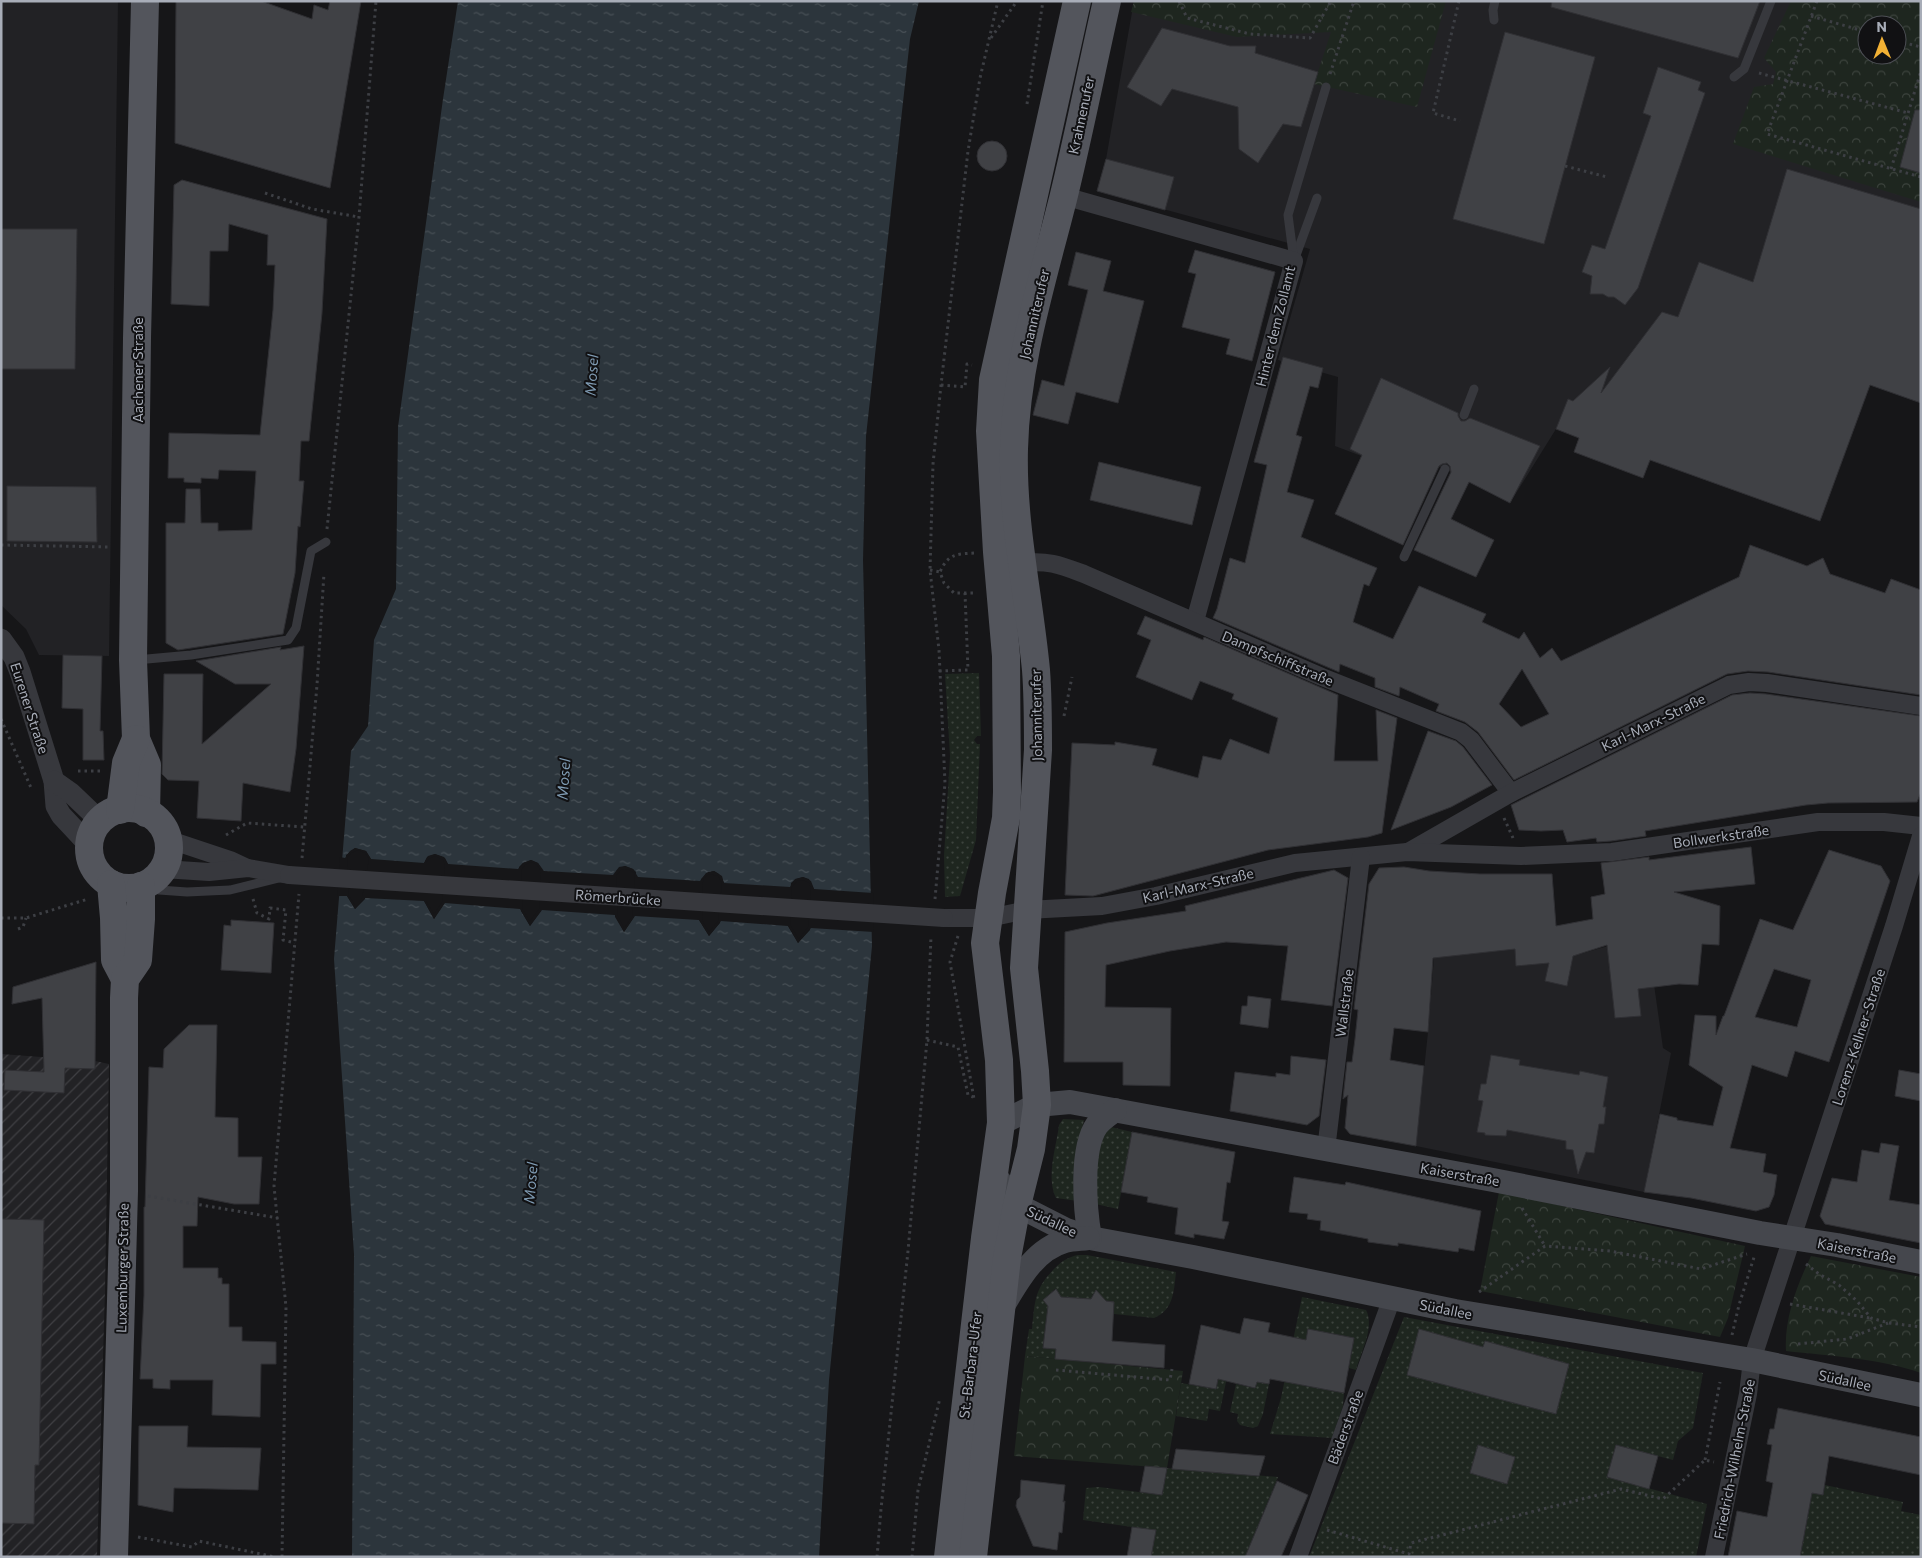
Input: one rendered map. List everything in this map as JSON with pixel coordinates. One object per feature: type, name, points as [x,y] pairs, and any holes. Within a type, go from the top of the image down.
[{"type":"main road","name":"Aachener Straße","points":[[122,814],[148,765],[136,739],[133,660],[136,548],[137,328],[145,1]]},
{"type":"main road","name":"Krahnenufer","points":[[1029,222],[1077,1]]},
{"type":"main road","name":"Krahnenufer","points":[[1055,229],[1107,1]]},
{"type":"main road","points":[[1047,137],[1051,181],[1056,191],[1064,196]]},
{"type":"main road","name":"Johanniterufer","points":[[994,1174],[1001,1123],[999,1060],[985,943],[1006,818],[1007,792],[1006,665],[991,590],[990,431],[994,380],[1029,222]]},
{"type":"main road","name":"Johanniterufer","points":[[1017,1205],[1031,1149],[1036,1105],[1035,1071],[1025,984],[1027,910],[1038,750],[1038,719],[1036,672],[1014,484],[1016,410],[1030,325],[1055,229]]},
{"type":"main road","points":[[991,590],[1006,573],[1022,563]]},
{"type":"main road","points":[[125,979],[138,960],[141,919],[151,879],[168,854],[167,839],[160,823],[122,814],[95,827],[89,845],[89,853],[94,868],[104,880],[103,890],[125,888],[151,879]]},
{"type":"main road","name":"Luxemburger Straße","points":[[103,890],[114,918],[115,960],[125,979],[124,1192],[115,1545]]},
{"type":"main road","name":"Kaiserstraße","points":[[1001,1123],[1036,1105],[1070,1102],[1507,1183],[1760,1233],[1789,1248],[1921,1262]]},
{"type":"main road","points":[[1000,1310],[1026,1270],[1038,1257],[1051,1247],[1065,1241],[1090,1238],[1085,1194],[1090,1143],[1096,1126],[1104,1117],[1115,1110]]},
{"type":"main road","name":"Südallee","points":[[994,1174],[1017,1205],[1066,1230],[1090,1238],[1193,1256],[1455,1311],[1752,1360],[1921,1395]]},
{"type":"main road","name":"St.-Barbara-Ufer","points":[[948,1557],[994,1174]]},
{"type":"main road","name":"St.-Barbara-Ufer","points":[[973,1557],[1000,1310],[1009,1241],[1017,1205]]},
{"type":"street","name":"Hinter dem Zollamt","points":[[1064,196],[1294,261],[1195,621]]},
{"type":"street","name":"Dampfschiffstraße","points":[[1022,563],[1040,561],[1052,563],[1084,574],[1322,678],[1461,732],[1471,740],[1511,793]]},
{"type":"street","name":"Eurener Straße","points":[[1,639],[14,657],[61,776],[56,806],[61,815],[89,845]]},
{"type":"street","name":"Karl-Marx-Straße","points":[[1408,852],[1511,793],[1730,685],[1750,682],[1767,683],[1921,706]]},
{"type":"street","points":[[61,776],[71,792],[93,814],[122,814]]},
{"type":"street","name":"Bollwerkstraße","points":[[1518,849],[1612,852],[1818,822],[1884,822],[1921,826]]},
{"type":"street","name":"Lorenz-Kellner-Straße","points":[[1752,1360],[1894,926],[1921,836]]},
{"type":"street","name":"Römerbrücke","points":[[167,839],[248,868],[296,876],[939,913],[989,918]]},
{"type":"street","name":"Karl-Marx-Straße","points":[[989,918],[1027,910],[1102,906],[1156,896],[1295,863],[1408,852],[1518,849]]},
{"type":"street","name":"Wallstraße","points":[[1326,1150],[1361,857]]},
{"type":"street","name":"Römerbrücke","points":[[151,879],[248,868]]},
{"type":"street","name":"Bäderstraße","points":[[1298,1557],[1392,1298]]},
{"type":"street","name":"Friedrich-Wilhelm-Straße","points":[[1714,1557],[1748,1394],[1752,1360]]},
{"type":"lane","points":[[1494,20],[1493,10],[1495,1]]},
{"type":"lane","points":[[1734,77],[1744,69],[1771,1]]},
{"type":"lane","points":[[1294,261],[1288,215],[1326,87]]},
{"type":"lane","points":[[1294,261],[1317,198]]},
{"type":"lane","points":[[1464,415],[1474,389]]},
{"type":"lane","points":[[1404,557],[1445,469]]},
{"type":"lane","points":[[133,660],[191,655],[288,640],[296,628],[311,551],[326,542]]},
{"type":"lane","points":[[151,879],[159,890],[186,892],[230,890],[296,876]]},
{"type":"path","points":[[282,1557],[286,1307],[274,1186],[296,943],[296,876],[304,827],[317,685],[326,542],[359,217],[372,31],[376,1]]},
{"type":"path","points":[[939,913],[945,784],[939,650],[930,570],[932,490],[941,385],[968,151],[980,78],[998,1]]},
{"type":"path","points":[[989,41],[1017,1]]},
{"type":"path","points":[[1179,1],[1187,18],[1250,34],[1310,38],[1331,1]]},
{"type":"path","points":[[1326,87],[1354,1]]},
{"type":"path","points":[[1459,1],[1433,113],[1460,121]]},
{"type":"path","points":[[1816,1],[1767,134],[1921,177]]},
{"type":"path","points":[[1812,16],[1857,29]]},
{"type":"path","points":[[1907,43],[1921,48]]},
{"type":"path","points":[[1744,69],[1908,113]]},
{"type":"path","points":[[1891,169],[1921,71]]},
{"type":"path","points":[[1565,166],[1607,177]]},
{"type":"path","points":[[265,193],[312,209],[359,217]]},
{"type":"path","points":[[941,385],[965,387],[967,364]]},
{"type":"path","points":[[1,544],[136,548]]},
{"type":"path","points":[[980,554],[956,554],[944,563],[940,572],[944,583],[954,592],[965,593],[991,590]]},
{"type":"path","points":[[930,570],[940,572]]},
{"type":"path","points":[[939,671],[968,670],[965,593]]},
{"type":"path","points":[[1,719],[33,793]]},
{"type":"path","points":[[61,776],[110,771]]},
{"type":"path","points":[[1501,811],[1518,849]]},
{"type":"path","points":[[226,835],[247,823],[304,827]]},
{"type":"path","points":[[1,918],[26,918],[103,890]]},
{"type":"path","points":[[250,896],[254,901],[257,913],[269,919],[270,908],[286,910],[283,940],[296,943]]},
{"type":"path","points":[[18,929],[23,927],[26,918]]},
{"type":"path","points":[[877,1557],[927,1040],[931,934]]},
{"type":"path","points":[[927,1040],[958,1047],[968,1095],[974,1098],[950,962],[955,946]]},
{"type":"path","points":[[1507,1183],[1545,1246]]},
{"type":"path","points":[[124,1192],[278,1218]]},
{"type":"path","points":[[1476,1295],[1545,1246],[1610,1251],[1701,1269],[1756,1252],[1789,1248],[1819,1274],[1838,1285],[1858,1301],[1871,1318]]},
{"type":"path","points":[[1729,1357],[1739,1305],[1756,1252]]},
{"type":"path","points":[[1790,1304],[1871,1318],[1889,1323],[1921,1327]]},
{"type":"path","points":[[1796,1344],[1847,1339],[1889,1323]]},
{"type":"path","points":[[1056,1370],[1170,1380],[1172,1370]]},
{"type":"path","points":[[1321,1528],[1409,1554],[1411,1543],[1621,1489],[1663,1499],[1706,1460],[1720,1382]]},
{"type":"path","points":[[912,1557],[918,1490],[940,1397]]},
{"type":"path","points":[[1706,1460],[1734,1466]]},
{"type":"path","points":[[115,1545],[192,1547],[199,1541],[275,1557]]},
{"type":"shaded area","points":[[1,1],[118,1],[109,656],[39,655],[26,629],[1,605]]},
{"type":"shaded area","points":[[1134,1],[1921,1],[1921,305],[1899,336],[1699,262],[1640,421],[1568,399],[1556,429],[1510,503],[1434,465],[1427,481],[1335,446],[1338,377],[1278,360],[1310,249],[1097,191],[1106,159]]},
{"type":"shaded area","points":[[1647,935],[1663,1048],[1671,1053],[1644,1192],[1416,1146],[1434,958],[1515,948],[1517,966],[1549,963],[1545,981],[1567,986],[1573,957],[1551,953],[1580,954]]},
{"type":"shaded area","points":[[1,1054],[95,1061],[109,1064],[105,1290],[97,1557],[1,1557]]},
{"type":"green space","points":[[1134,1],[1446,1],[1417,107],[1314,84],[1331,32],[1237,37],[1131,12]]},
{"type":"green space","points":[[1791,1],[1921,1],[1921,202],[1733,144],[1754,87],[1773,84],[1776,72],[1764,58]]},
{"type":"green space","points":[[979,673],[981,736],[977,736],[974,740],[977,744],[980,744],[976,840],[960,896],[945,897],[944,856],[950,756],[945,674]]},
{"type":"green space","points":[[1063,1119],[1084,1120],[1080,1139],[1078,1201],[1056,1198],[1053,1190],[1053,1162],[1059,1125]]},
{"type":"green space","points":[[1107,1126],[1132,1132],[1118,1209],[1091,1203],[1094,1163]]},
{"type":"green space","points":[[1499,1192],[1745,1246],[1728,1318],[1720,1337],[1480,1291]]},
{"type":"green space","points":[[1078,1255],[1087,1255],[1176,1272],[1172,1299],[1169,1305],[1166,1310],[1154,1318],[1114,1314],[1114,1302],[1102,1301],[1099,1294],[1093,1294],[1091,1299],[1061,1297],[1055,1289],[1043,1300],[1048,1306],[1043,1348],[1056,1349],[1055,1359],[1025,1356],[1029,1329],[1032,1329],[1035,1303],[1039,1289],[1048,1276],[1063,1261]]},
{"type":"green space","points":[[1811,1256],[1921,1277],[1921,1373],[1871,1361],[1786,1351],[1787,1327],[1792,1302]]},
{"type":"green space","points":[[1302,1297],[1366,1310],[1368,1317],[1368,1332],[1356,1370],[1349,1368],[1354,1338],[1308,1329],[1297,1384],[1344,1393],[1343,1406],[1332,1438],[1270,1434],[1281,1398]]},
{"type":"green space","points":[[1404,1317],[1703,1373],[1693,1428],[1678,1441],[1673,1460],[1616,1445],[1607,1477],[1707,1504],[1696,1557],[1309,1557]]},
{"type":"green space","points":[[1025,1356],[1183,1371],[1167,1468],[1014,1456]]},
{"type":"green space","points":[[1220,1370],[1228,1372],[1220,1411],[1209,1409],[1207,1421],[1176,1416],[1181,1383],[1216,1389]]},
{"type":"green space","points":[[1257,1382],[1269,1384],[1263,1414],[1258,1426],[1253,1428],[1240,1425],[1237,1421],[1238,1414],[1230,1412],[1236,1384],[1255,1388]]},
{"type":"green space","points":[[1167,1468],[1278,1477],[1245,1557],[1151,1557],[1132,1527],[1083,1520],[1086,1488],[1099,1487],[1162,1495]]},
{"type":"green space","points":[[1825,1485],[1903,1502],[1901,1511],[1921,1515],[1921,1557],[1800,1557],[1812,1493],[1823,1495]]},
{"type":"water","name":"Mosel","points":[[458,1],[919,1],[910,39],[866,436],[863,560],[872,946],[829,1380],[819,1557],[352,1557],[354,1254],[334,959],[351,751],[368,726],[374,640],[396,589],[398,427]],"holes":[[[355,848],[366,851],[371,859],[365,899],[355,909],[347,896],[346,855]],[[435,854],[445,858],[448,864],[443,905],[434,919],[424,901],[424,863],[427,857]],[[531,860],[538,863],[543,871],[541,911],[530,926],[521,911],[519,867]],[[625,866],[636,872],[634,917],[624,932],[615,917],[614,875],[617,870]],[[714,871],[719,874],[724,883],[720,923],[709,936],[699,920],[701,879],[708,872]],[[803,877],[809,879],[814,889],[810,930],[798,943],[788,926],[791,883]]]},
{"type":"pier","points":[[355,848],[366,851],[371,859],[424,863],[428,856],[435,854],[444,857],[448,864],[518,869],[523,863],[531,860],[538,863],[544,871],[613,875],[619,867],[625,866],[633,869],[638,877],[700,881],[706,873],[714,871],[722,876],[724,883],[790,887],[795,879],[803,877],[811,881],[814,889],[873,893],[874,932],[811,928],[798,943],[788,926],[721,921],[709,936],[699,920],[635,916],[624,932],[615,915],[542,910],[530,926],[520,909],[445,903],[434,919],[424,901],[365,898],[355,909],[347,896],[337,896],[340,857],[345,858]],"holes":[[[358,850],[365,853],[369,859],[362,898],[355,905],[349,896],[347,858],[351,853]],[[435,856],[443,860],[445,865],[442,902],[434,914],[426,901],[426,863]],[[531,862],[537,865],[541,871],[539,909],[530,921],[523,910],[521,870]],[[628,869],[634,873],[635,877],[632,917],[624,928],[618,916],[616,876],[621,870]],[[709,874],[718,876],[722,883],[718,921],[709,932],[702,920],[704,878]],[[803,880],[809,883],[811,889],[808,927],[799,939],[790,925],[792,887],[797,881]]]},
{"type":"building","points":[[176,1],[261,1],[312,19],[314,5],[328,10],[330,1],[361,1],[330,188],[175,143]]},
{"type":"building","points":[[1552,1],[1760,1],[1738,58],[1551,7]]},
{"type":"building","points":[[1162,28],[1230,46],[1256,46],[1255,53],[1318,72],[1301,127],[1283,124],[1258,163],[1239,149],[1238,107],[1172,89],[1161,106],[1127,87]]},
{"type":"building","points":[[1505,32],[1595,57],[1544,244],[1453,219]]},
{"type":"building","points":[[1658,67],[1701,82],[1698,90],[1705,93],[1638,288],[1625,305],[1614,297],[1608,297],[1603,294],[1590,294],[1592,276],[1582,272],[1592,245],[1605,249],[1651,116],[1643,113]]},
{"type":"building","points":[[1915,110],[1921,110],[1921,173],[1900,167]]},
{"type":"building","points":[[992,141],[1003,145],[1007,156],[1003,167],[992,171],[981,167],[977,156],[981,145]]},
{"type":"building","points":[[1106,159],[1174,177],[1165,210],[1097,191]]},
{"type":"building","points":[[1787,169],[1921,209],[1921,403],[1870,385],[1820,521],[1650,460],[1643,478],[1574,452],[1579,438],[1556,429],[1568,399],[1573,401],[1610,367],[1601,393],[1662,312],[1678,317],[1699,262],[1753,282]]},
{"type":"building","points":[[182,180],[327,219],[322,313],[309,441],[301,441],[299,481],[304,481],[300,527],[298,526],[295,573],[283,634],[178,650],[166,643],[166,523],[185,523],[186,489],[200,489],[201,523],[218,523],[218,531],[252,530],[256,471],[219,470],[218,479],[201,478],[201,483],[184,482],[184,478],[168,478],[169,433],[260,435],[273,310],[275,265],[267,265],[268,235],[229,224],[228,251],[210,251],[209,306],[171,304],[174,185]]},
{"type":"building","points":[[1,229],[77,229],[75,369],[1,369]]},
{"type":"building","points":[[1195,250],[1275,272],[1252,361],[1226,354],[1230,339],[1182,327],[1196,274],[1188,272]]},
{"type":"building","points":[[1076,252],[1111,261],[1103,291],[1144,301],[1118,403],[1076,392],[1068,424],[1033,415],[1042,380],[1064,386],[1088,290],[1068,285]]},
{"type":"building","points":[[1283,357],[1323,368],[1318,388],[1310,386],[1296,435],[1302,437],[1287,492],[1314,500],[1301,537],[1377,568],[1369,586],[1364,584],[1353,622],[1393,639],[1419,586],[1486,614],[1482,622],[1519,639],[1524,632],[1540,658],[1552,648],[1561,661],[1739,577],[1750,545],[1807,566],[1823,558],[1830,574],[1885,593],[1891,579],[1921,590],[1921,695],[1768,672],[1748,671],[1727,674],[1514,780],[1478,732],[1465,722],[1436,711],[1439,704],[1400,687],[1399,696],[1375,687],[1375,678],[1340,664],[1339,672],[1213,618],[1230,558],[1245,563],[1267,465],[1254,462]],"holes":[[[1522,669],[1549,714],[1521,727],[1499,704]]]},
{"type":"building","points":[[1381,378],[1458,413],[1461,421],[1470,418],[1540,446],[1510,503],[1469,482],[1451,519],[1494,540],[1476,577],[1414,550],[1451,472],[1450,466],[1447,463],[1439,466],[1403,545],[1335,514],[1362,455],[1350,449]]},
{"type":"building","points":[[1099,462],[1201,487],[1192,525],[1090,500]]},
{"type":"building","points":[[7,486],[96,487],[97,542],[7,541]]},
{"type":"building","points":[[1145,616],[1203,640],[1204,637],[1338,695],[1334,761],[1378,761],[1376,710],[1397,718],[1382,833],[1368,837],[1268,850],[1093,896],[1065,895],[1072,743],[1115,745],[1115,742],[1157,749],[1152,765],[1198,778],[1203,756],[1221,760],[1230,739],[1269,754],[1278,718],[1232,699],[1234,694],[1200,681],[1192,700],[1136,677],[1151,640],[1137,634]]},
{"type":"building","points":[[304,646],[296,749],[290,792],[243,783],[241,821],[197,818],[199,781],[168,780],[162,774],[164,674],[203,674],[202,744],[271,684],[235,684],[196,661],[281,647],[280,650]]},
{"type":"building","points":[[63,655],[102,656],[100,731],[103,731],[104,760],[83,760],[83,709],[62,708]]},
{"type":"building","points":[[1750,693],[1921,716],[1921,792],[1917,802],[1806,805],[1645,831],[1646,836],[1597,842],[1596,838],[1567,842],[1563,830],[1519,830],[1511,805],[1732,695]]},
{"type":"building","points":[[1428,731],[1456,741],[1463,747],[1492,785],[1451,807],[1391,830]]},
{"type":"building","points":[[1751,847],[1755,884],[1674,892],[1720,906],[1719,945],[1702,944],[1698,985],[1679,984],[1638,989],[1641,1016],[1615,1018],[1607,945],[1573,956],[1567,986],[1545,981],[1549,963],[1516,966],[1515,949],[1433,958],[1428,1032],[1394,1028],[1390,1060],[1424,1066],[1416,1146],[1350,1134],[1345,1128],[1348,1095],[1343,1099],[1347,1062],[1352,1062],[1355,1039],[1358,1010],[1354,1009],[1369,884],[1379,868],[1404,867],[1429,871],[1480,874],[1552,874],[1556,926],[1593,919],[1591,897],[1605,894],[1601,863],[1649,857],[1649,860]]},
{"type":"building","points":[[1829,850],[1881,866],[1890,881],[1829,1062],[1795,1051],[1787,1077],[1752,1065],[1730,1148],[1766,1154],[1763,1172],[1777,1175],[1774,1195],[1769,1207],[1756,1211],[1691,1198],[1644,1192],[1660,1114],[1677,1118],[1677,1120],[1713,1126],[1723,1087],[1689,1065],[1695,1015],[1716,1016],[1716,1035],[1760,919],[1793,930]],"holes":[[[1774,969],[1811,980],[1797,1027],[1755,1017]]]},
{"type":"building","points":[[1334,870],[1348,878],[1332,1006],[1281,1000],[1288,946],[1226,942],[1170,951],[1106,965],[1105,1007],[1171,1008],[1170,1086],[1123,1085],[1123,1062],[1064,1062],[1065,932],[1107,923],[1186,911],[1185,906]]},
{"type":"building","points":[[231,920],[274,923],[271,973],[221,970],[224,925],[231,926]]},
{"type":"building","points":[[96,962],[95,1069],[65,1068],[64,1093],[4,1090],[5,1070],[44,1072],[42,998],[12,1004],[13,987]]},
{"type":"building","points":[[1248,996],[1271,999],[1268,1028],[1240,1024],[1242,1006],[1247,1006]]},
{"type":"building","points":[[189,1025],[217,1025],[215,1117],[238,1118],[238,1157],[262,1157],[259,1204],[234,1204],[198,1197],[197,1226],[183,1226],[183,1268],[218,1268],[218,1278],[222,1278],[222,1284],[229,1284],[229,1327],[242,1327],[242,1341],[276,1342],[276,1364],[261,1364],[260,1417],[212,1415],[213,1380],[170,1380],[170,1389],[153,1388],[153,1379],[140,1379],[144,1295],[144,1207],[149,1067],[163,1068],[164,1049]]},
{"type":"building","points":[[1491,1055],[1520,1060],[1519,1065],[1579,1075],[1580,1071],[1608,1077],[1603,1107],[1606,1107],[1604,1124],[1599,1124],[1594,1153],[1586,1152],[1578,1174],[1573,1150],[1566,1149],[1566,1141],[1507,1130],[1506,1136],[1485,1135],[1485,1133],[1477,1132],[1483,1101],[1478,1100],[1481,1084],[1486,1084]]},
{"type":"building","points":[[1291,1056],[1326,1060],[1319,1116],[1307,1125],[1230,1111],[1235,1072],[1276,1077],[1276,1073],[1290,1075]]},
{"type":"building","points":[[1899,1070],[1921,1074],[1921,1101],[1895,1096]]},
{"type":"building","points":[[1132,1132],[1235,1152],[1230,1183],[1227,1182],[1222,1221],[1229,1222],[1224,1239],[1194,1234],[1194,1238],[1175,1234],[1178,1208],[1147,1202],[1148,1197],[1121,1192]]},
{"type":"building","points":[[1881,1143],[1899,1146],[1889,1200],[1921,1205],[1921,1243],[1825,1224],[1820,1216],[1832,1178],[1857,1182],[1862,1150],[1879,1153]]},
{"type":"building","points":[[1294,1177],[1345,1185],[1346,1182],[1481,1211],[1474,1251],[1459,1248],[1458,1252],[1398,1243],[1398,1246],[1368,1242],[1368,1239],[1320,1230],[1321,1221],[1307,1219],[1308,1214],[1289,1212]]},
{"type":"building","points":[[1,1219],[44,1220],[39,1465],[35,1465],[34,1524],[1,1523]]},
{"type":"building","points":[[1056,1289],[1061,1297],[1091,1299],[1096,1290],[1106,1301],[1114,1302],[1112,1341],[1165,1345],[1164,1368],[1055,1359],[1056,1349],[1043,1348],[1048,1306],[1043,1300]]},
{"type":"building","points":[[1244,1318],[1270,1323],[1268,1332],[1306,1340],[1308,1329],[1354,1338],[1344,1393],[1270,1379],[1269,1384],[1257,1382],[1255,1388],[1218,1379],[1216,1389],[1189,1384],[1201,1325],[1240,1334]]},
{"type":"building","points":[[1419,1329],[1483,1347],[1485,1341],[1569,1364],[1556,1414],[1407,1375]]},
{"type":"building","points":[[1778,1408],[1921,1437],[1921,1475],[1829,1456],[1823,1495],[1812,1493],[1800,1557],[1728,1557],[1737,1511],[1767,1517],[1773,1483],[1766,1481],[1772,1445],[1767,1444],[1770,1429],[1774,1429]]},
{"type":"building","points":[[139,1426],[188,1426],[187,1447],[261,1448],[258,1490],[174,1488],[173,1512],[138,1505]]},
{"type":"building","points":[[1478,1445],[1515,1457],[1507,1484],[1470,1473]]},
{"type":"building","points":[[1616,1445],[1658,1456],[1649,1489],[1607,1477]]},
{"type":"building","points":[[1176,1449],[1265,1456],[1259,1476],[1172,1469]]},
{"type":"building","points":[[1145,1466],[1167,1468],[1162,1495],[1140,1492]]},
{"type":"building","points":[[1021,1480],[1065,1485],[1062,1533],[1059,1532],[1057,1550],[1033,1546],[1016,1506],[1017,1500],[1020,1497]]},
{"type":"building","points":[[1277,1481],[1308,1495],[1281,1557],[1245,1557]]},
{"type":"building","points":[[1132,1527],[1156,1530],[1151,1557],[1127,1557]]}]
